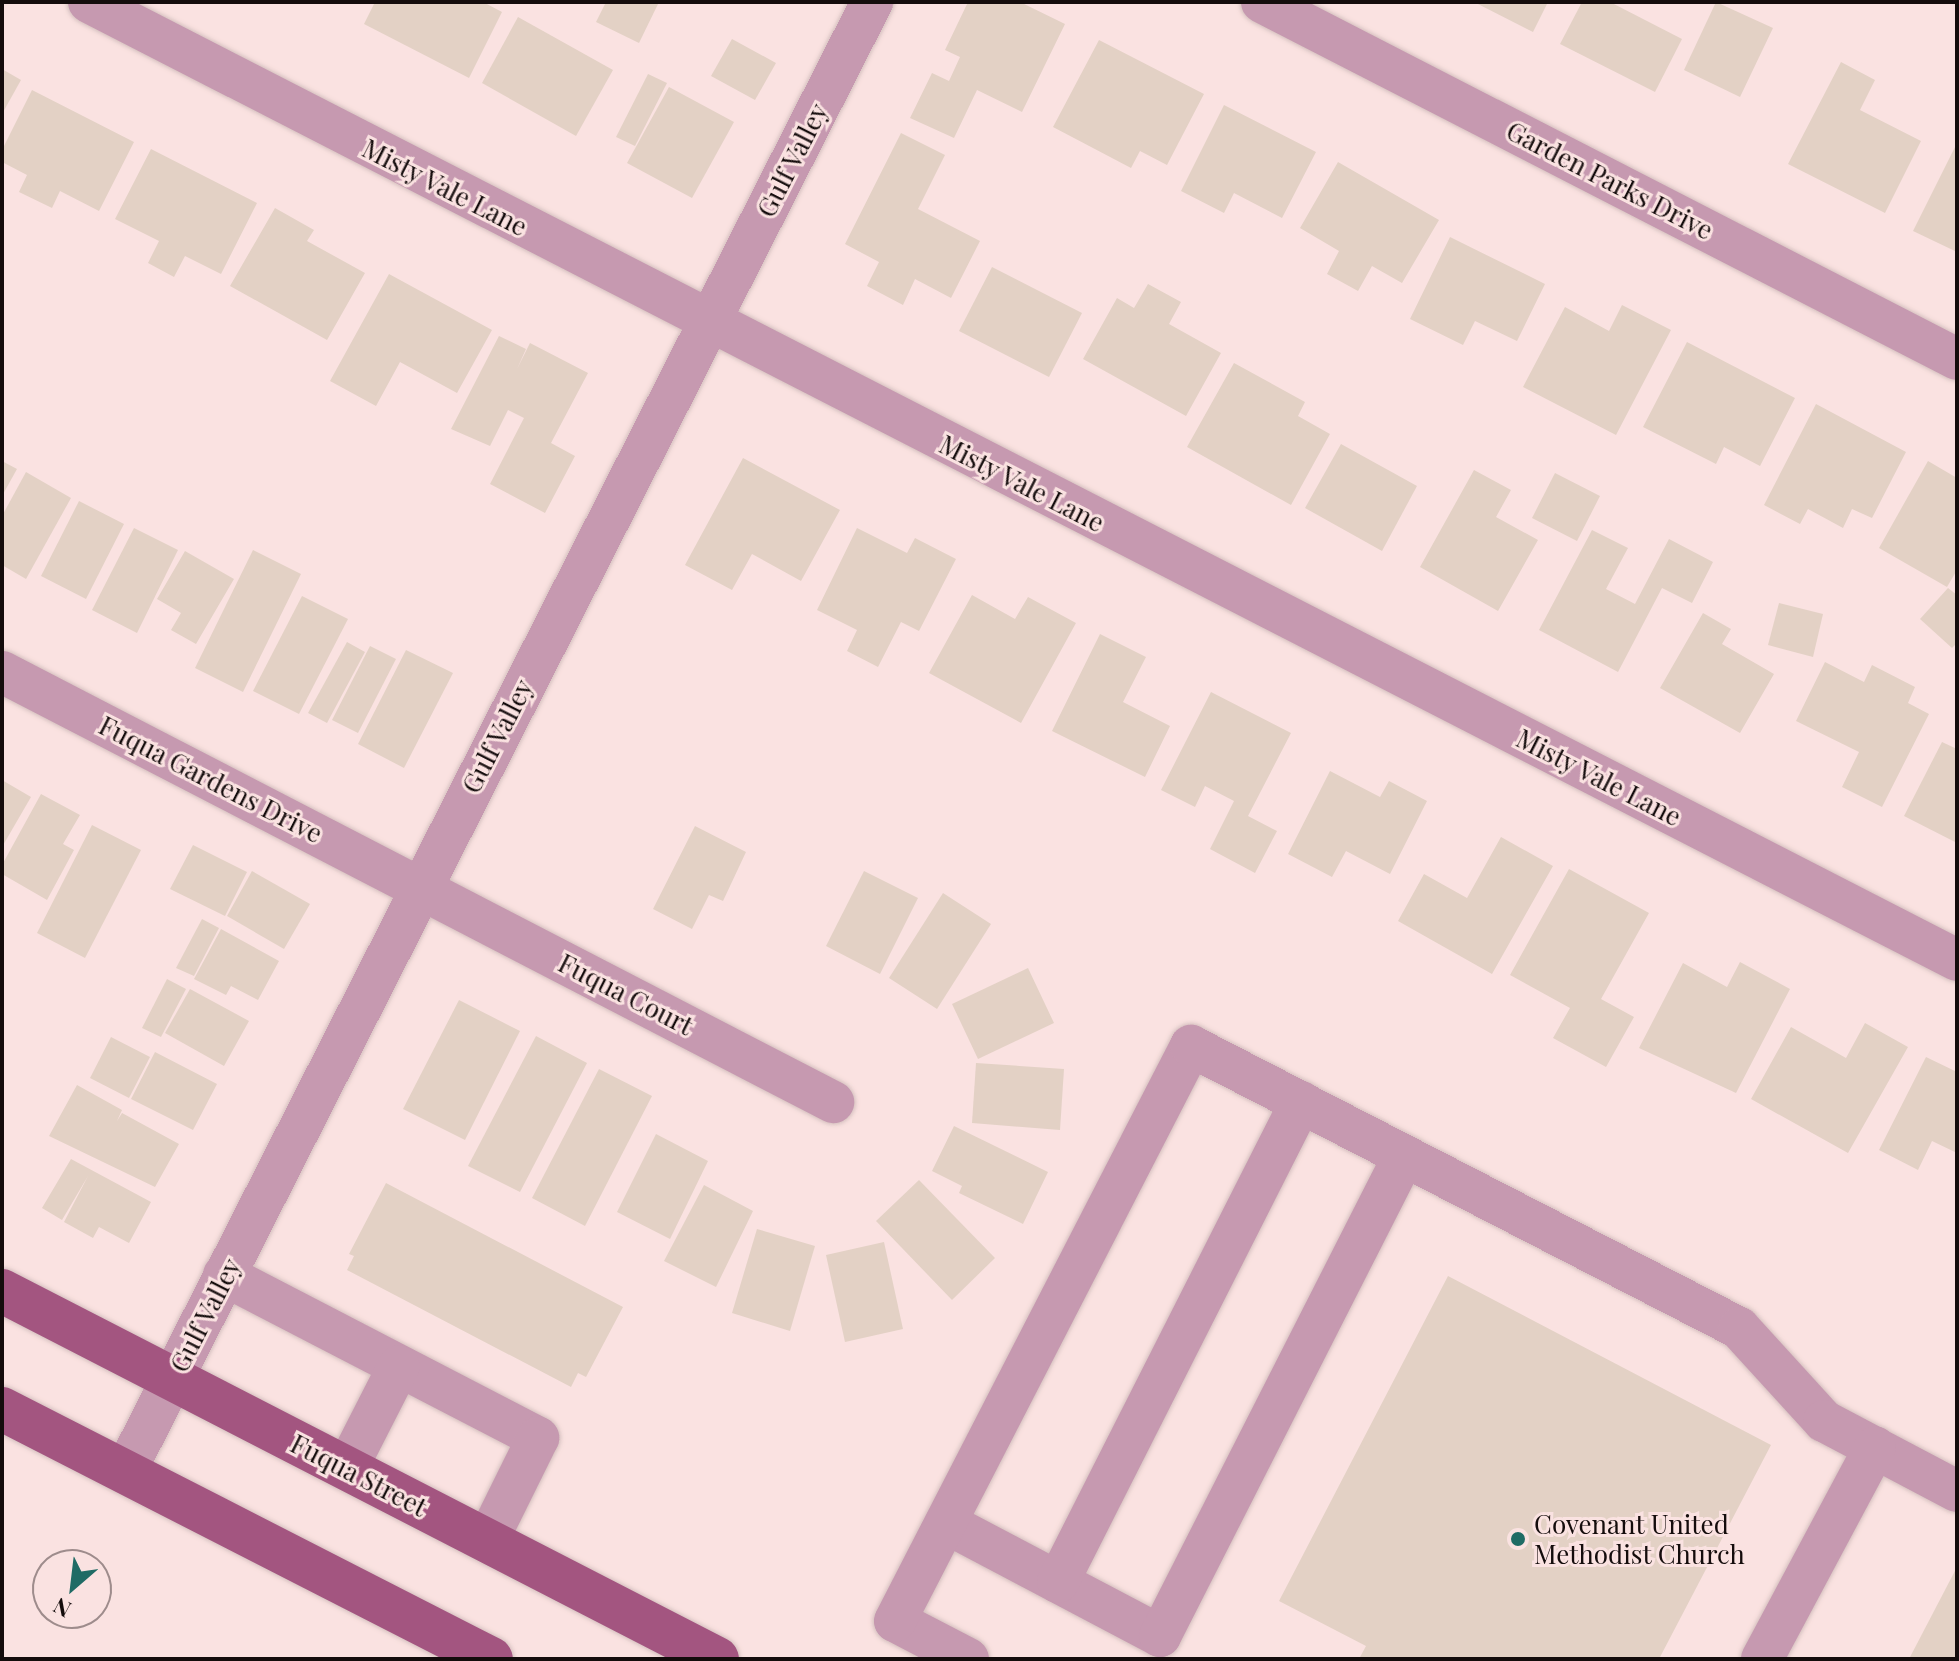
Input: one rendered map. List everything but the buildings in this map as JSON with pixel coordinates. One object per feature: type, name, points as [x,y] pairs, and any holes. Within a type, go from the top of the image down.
[{"type":"main road","name":"Fuqua Street","points":[[2,1291],[717,1659]]},
{"type":"main road","points":[[2,1409],[491,1659]]},
{"type":"street","name":"Misty Vale Lane","points":[[89,2],[709,323],[1957,960]]},
{"type":"street","name":"Gulf Valley","points":[[125,1472],[872,2]]},
{"type":"street","name":"Garden Parks Drive","points":[[1262,2],[1957,359]]},
{"type":"street","name":"Fuqua Gardens Drive","points":[[2,672],[420,887]]},
{"type":"street","name":"Fuqua Court","points":[[420,887],[833,1102]]},
{"type":"street","points":[[968,1659],[895,1621],[1191,1046],[1739,1328],[1824,1421],[1957,1491]]},
{"type":"street","points":[[1058,1582],[1301,1102]]},
{"type":"street","points":[[946,1523],[1160,1636],[1404,1156]]},
{"type":"street","points":[[224,1275],[538,1438],[487,1541]]},
{"type":"street","points":[[347,1468],[399,1366]]},
{"type":"street","points":[[1762,1659],[1875,1447]]},
{"type":"place","name":"Covenant United Methodist Church","points":[[1518,1539]]}]
